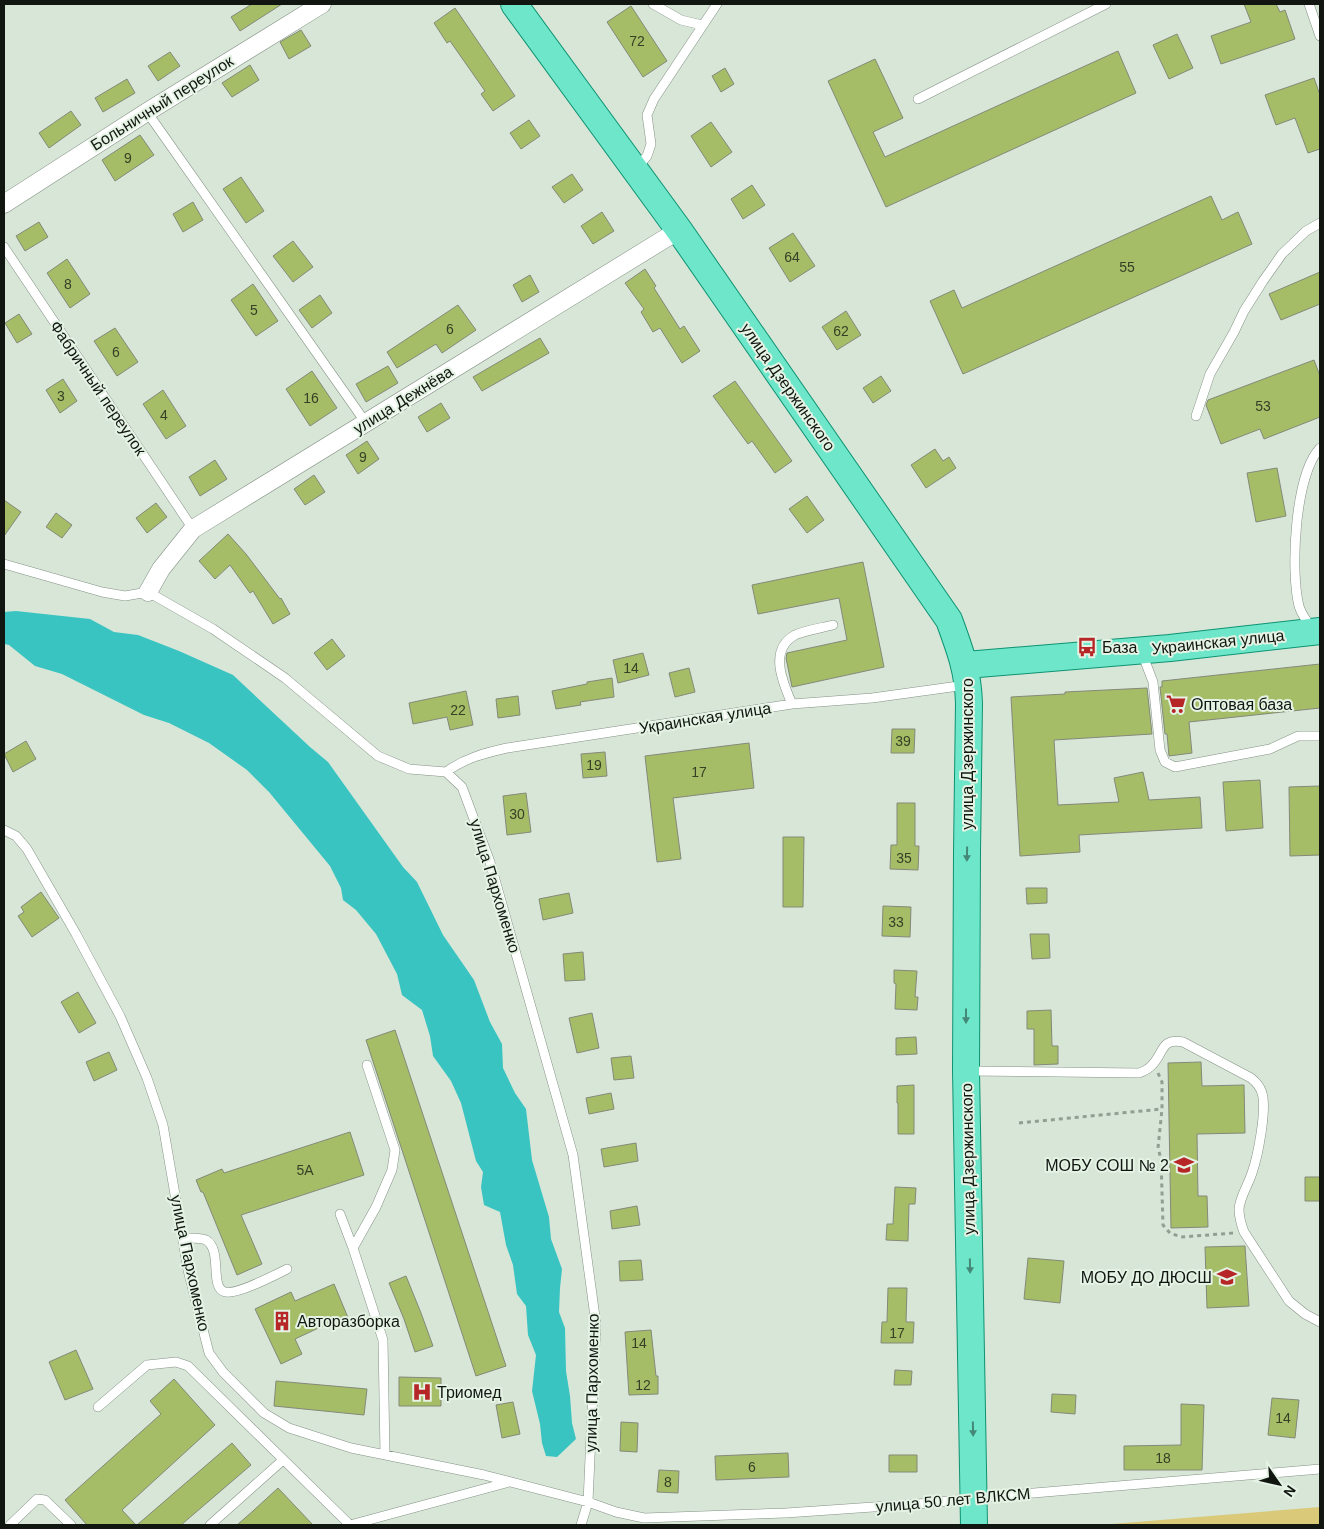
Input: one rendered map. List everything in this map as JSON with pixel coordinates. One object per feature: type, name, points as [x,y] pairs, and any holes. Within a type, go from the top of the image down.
[{"type":"main road","name":"улица Дзержинского","points":[[514,4],[679,230],[948,620],[967,675],[966,1071],[974,1525]]},
{"type":"main road","name":"Украинская улица","points":[[967,675],[1141,650],[1317,632]]},
{"type":"street","name":"Больничный переулок","points":[[4,204],[146,112],[322,4]]},
{"type":"street","name":"улица Дежнёва","points":[[148,592],[161,569],[193,529],[679,230]]},
{"type":"lane","points":[[653,4],[681,20],[702,25]]},
{"type":"lane","points":[[635,170],[648,156],[651,144],[648,115],[654,99],[717,4]]},
{"type":"lane","points":[[918,99],[1106,4]]},
{"type":"lane","points":[[1309,4],[1320,36]]},
{"type":"lane","points":[[146,112],[366,423]]},
{"type":"lane","points":[[1196,416],[1210,374],[1244,311],[1263,281],[1282,254],[1306,231],[1320,224]]},
{"type":"lane","name":"Фабричный переулок","points":[[4,247],[193,529]]},
{"type":"lane","points":[[1317,632],[1299,607],[1296,582],[1296,535],[1306,473],[1314,454],[1320,448]]},
{"type":"lane","points":[[4,564],[125,596],[148,592],[213,629],[285,678],[378,756],[409,769],[446,772]]},
{"type":"lane","points":[[792,704],[781,678],[780,655],[784,644],[796,635],[833,625]]},
{"type":"lane","points":[[1141,650],[1153,682],[1160,750],[1165,762],[1175,767],[1270,749],[1298,736],[1320,736]]},
{"type":"lane","name":"Украинская улица","points":[[446,772],[480,754],[507,748],[792,704],[872,698],[967,675]]},
{"type":"lane","name":"улица Пархоменко","points":[[446,772],[462,787],[490,862],[573,1155],[596,1324],[588,1502],[581,1525]]},
{"type":"lane","name":"улица Пархоменко","points":[[4,830],[16,836],[27,849],[120,1016],[147,1078],[163,1125],[188,1270],[209,1353],[223,1372],[264,1413],[289,1428],[351,1448],[509,1482],[588,1502]]},
{"type":"lane","points":[[966,1071],[1139,1073],[1147,1070],[1159,1053],[1168,1043],[1174,1040],[1183,1042],[1251,1078],[1258,1084],[1263,1094],[1264,1108],[1255,1162],[1241,1199],[1240,1220],[1244,1232],[1289,1301],[1305,1314],[1320,1322]]},
{"type":"lane","points":[[353,1248],[376,1207],[392,1170],[395,1150],[367,1065]]},
{"type":"lane","points":[[340,1214],[383,1340],[385,1455]]},
{"type":"lane","points":[[183,1238],[205,1240],[211,1245],[216,1259],[216,1280],[220,1289],[224,1292],[257,1284],[287,1269]]},
{"type":"lane","points":[[98,1407],[147,1365],[176,1362],[188,1366],[350,1525],[509,1482]]},
{"type":"lane","points":[[210,1525],[283,1460]]},
{"type":"lane","name":"улица 50 лет ВЛКСМ","points":[[588,1502],[616,1512],[644,1518],[701,1521],[1320,1469]]},
{"type":"lane","points":[[10,1525],[37,1499],[45,1500],[72,1525]]},
{"type":"path","points":[[1152,1065],[1162,1082],[1162,1109],[1158,1148],[1161,1159],[1163,1225],[1170,1233],[1181,1237],[1244,1232]]},
{"type":"path","points":[[1019,1123],[1162,1109]]},
{"type":"shaded area","points":[[1320,1507],[1320,1525],[1099,1525]]},
{"type":"water","points":[[16,611],[90,619],[114,632],[138,635],[233,675],[328,762],[403,867],[417,882],[443,935],[474,980],[490,1022],[502,1044],[503,1068],[515,1093],[526,1109],[532,1160],[549,1217],[551,1239],[562,1269],[559,1312],[565,1328],[566,1371],[572,1423],[576,1439],[557,1457],[546,1456],[542,1443],[540,1424],[532,1391],[536,1355],[528,1335],[526,1306],[517,1294],[513,1265],[506,1245],[500,1212],[484,1205],[481,1187],[483,1172],[476,1161],[461,1103],[451,1081],[433,1056],[430,1036],[422,1010],[402,995],[397,974],[376,934],[356,910],[343,900],[341,888],[330,866],[269,792],[247,770],[209,743],[169,723],[144,715],[62,674],[35,666],[9,645],[4,644],[4,612]]},
{"type":"building","points":[[252,4],[282,4],[240,31],[231,17]]},
{"type":"building","points":[[1244,4],[1276,4],[1280,12],[1285,10],[1295,39],[1221,64],[1211,36],[1251,22]]},
{"type":"building","points":[[631,6],[667,61],[643,77],[607,22]]},
{"type":"building","points":[[455,8],[515,96],[493,111],[481,94],[485,91],[450,41],[447,43],[434,23]]},
{"type":"building","points":[[301,30],[311,46],[289,59],[280,42]]},
{"type":"building","points":[[1177,34],[1193,68],[1169,79],[1153,45]]},
{"type":"building","points":[[1118,51],[1136,93],[886,207],[828,81],[875,59],[903,118],[873,132],[885,157]]},
{"type":"building","points":[[170,52],[180,66],[158,81],[148,66]]},
{"type":"building","points":[[250,65],[259,80],[232,97],[222,83]]},
{"type":"building","points":[[725,68],[734,84],[721,92],[712,76]]},
{"type":"building","points":[[1314,78],[1320,95],[1320,149],[1308,153],[1295,118],[1276,125],[1265,95]]},
{"type":"building","points":[[127,79],[135,93],[103,112],[95,98]]},
{"type":"building","points":[[71,111],[81,125],[49,148],[39,133]]},
{"type":"building","points":[[529,120],[540,136],[521,149],[510,133]]},
{"type":"building","points":[[711,122],[732,152],[711,167],[691,136]]},
{"type":"building","points":[[140,135],[154,155],[115,181],[102,160]]},
{"type":"building","points":[[572,174],[583,190],[564,203],[552,187]]},
{"type":"building","points":[[241,177],[264,211],[246,223],[223,189]]},
{"type":"building","points":[[752,185],[765,205],[743,219],[731,199]]},
{"type":"building","points":[[1211,196],[1222,220],[1238,212],[1252,244],[963,374],[930,301],[954,290],[962,308]]},
{"type":"building","points":[[193,202],[203,220],[183,232],[173,214]]},
{"type":"building","points":[[602,212],[614,231],[593,244],[581,226]]},
{"type":"building","points":[[39,222],[48,237],[25,251],[16,236]]},
{"type":"building","points":[[793,233],[815,266],[790,282],[769,248]]},
{"type":"building","points":[[293,241],[313,267],[293,282],[273,256]]},
{"type":"building","points":[[67,259],[90,294],[70,308],[47,273]]},
{"type":"building","points":[[645,269],[656,286],[654,288],[680,329],[684,326],[700,351],[682,363],[660,328],[653,332],[641,312],[644,309],[625,283]]},
{"type":"building","points":[[1320,272],[1320,304],[1281,320],[1269,294]]},
{"type":"building","points":[[530,275],[539,292],[522,302],[513,285]]},
{"type":"building","points":[[253,284],[278,321],[256,336],[231,300]]},
{"type":"building","points":[[320,295],[332,313],[312,328],[299,310]]},
{"type":"building","points":[[458,305],[476,330],[442,353],[436,344],[397,368],[387,352]]},
{"type":"building","points":[[846,311],[861,335],[837,350],[822,327]]},
{"type":"building","points":[[19,314],[32,334],[17,343],[5,323]]},
{"type":"building","points":[[115,328],[138,362],[117,376],[94,341]]},
{"type":"building","points":[[540,338],[549,353],[482,391],[473,377]]},
{"type":"building","points":[[1314,360],[1320,376],[1320,417],[1264,439],[1260,429],[1221,444],[1206,405],[1208,400]]},
{"type":"building","points":[[388,366],[398,383],[366,402],[356,384]]},
{"type":"building","points":[[312,371],[337,408],[310,426],[286,389]]},
{"type":"building","points":[[881,376],[891,391],[873,403],[863,388]]},
{"type":"building","points":[[63,379],[77,401],[60,413],[46,390]]},
{"type":"building","points":[[735,381],[792,461],[775,473],[752,441],[748,444],[713,396]]},
{"type":"building","points":[[163,390],[186,426],[166,439],[143,404]]},
{"type":"building","points":[[441,403],[450,418],[427,432],[418,417]]},
{"type":"building","points":[[367,441],[379,459],[358,474],[346,455]]},
{"type":"building","points":[[935,449],[943,461],[949,457],[956,468],[926,488],[911,465]]},
{"type":"building","points":[[215,460],[227,479],[200,496],[189,477]]},
{"type":"building","points":[[1277,468],[1286,516],[1256,522],[1247,473]]},
{"type":"building","points":[[314,475],[325,492],[305,505],[294,489]]},
{"type":"building","points":[[807,496],[824,520],[807,533],[789,509]]},
{"type":"building","points":[[4,500],[21,512],[4,536]]},
{"type":"building","points":[[156,503],[167,517],[147,533],[136,518]]},
{"type":"building","points":[[56,513],[72,525],[62,538],[46,527]]},
{"type":"building","points":[[228,534],[281,598],[290,614],[273,624],[253,591],[250,593],[230,565],[215,579],[199,561]]},
{"type":"building","points":[[863,562],[884,667],[792,687],[786,658],[787,653],[847,640],[839,598],[758,614],[752,585]]},
{"type":"building","points":[[332,639],[345,656],[327,670],[314,653]]},
{"type":"building","points":[[643,653],[649,675],[618,683],[613,660]]},
{"type":"building","points":[[1320,664],[1320,708],[1189,722],[1192,753],[1169,756],[1160,687],[1162,687],[1162,681]]},
{"type":"building","points":[[689,668],[695,692],[675,697],[669,673]]},
{"type":"building","points":[[612,678],[614,697],[580,702],[581,705],[556,709],[552,691]]},
{"type":"building","points":[[1147,688],[1152,734],[1054,740],[1058,805],[1119,802],[1114,778],[1143,772],[1149,800],[1200,797],[1202,828],[1079,835],[1080,852],[1020,856],[1011,697]]},
{"type":"building","points":[[466,691],[473,725],[450,730],[447,717],[413,724],[409,703]]},
{"type":"building","points":[[518,696],[520,715],[498,718],[496,699]]},
{"type":"building","points":[[892,729],[915,729],[914,753],[891,753]]},
{"type":"building","points":[[26,741],[36,759],[13,772],[4,754]]},
{"type":"building","points":[[749,743],[754,788],[673,798],[681,859],[657,862],[645,756]]},
{"type":"building","points":[[605,752],[607,776],[583,778],[581,754]]},
{"type":"building","points":[[1260,780],[1263,828],[1226,831],[1223,782]]},
{"type":"building","points":[[1320,786],[1320,855],[1290,856],[1289,787]]},
{"type":"building","points":[[526,793],[531,832],[507,835],[503,796]]},
{"type":"building","points":[[897,803],[915,803],[915,846],[919,846],[918,870],[890,869],[891,845],[897,845]]},
{"type":"building","points":[[783,837],[804,837],[803,907],[783,907]]},
{"type":"building","points":[[1026,888],[1047,888],[1047,903],[1027,904]]},
{"type":"building","points":[[41,892],[59,918],[32,937],[18,916],[24,912],[21,907]]},
{"type":"building","points":[[569,893],[573,913],[543,920],[539,899]]},
{"type":"building","points":[[883,906],[911,907],[910,937],[882,936]]},
{"type":"building","points":[[1030,934],[1049,934],[1050,958],[1032,959]]},
{"type":"building","points":[[583,952],[585,980],[565,981],[563,954]]},
{"type":"building","points":[[894,970],[917,971],[915,997],[918,997],[917,1010],[895,1009],[896,984],[894,983]]},
{"type":"building","points":[[78,992],[96,1023],[79,1033],[61,1002]]},
{"type":"building","points":[[1051,1010],[1052,1046],[1058,1046],[1058,1064],[1034,1065],[1034,1029],[1027,1029],[1027,1011]]},
{"type":"building","points":[[592,1013],[599,1048],[577,1053],[569,1018]]},
{"type":"building","points":[[395,1030],[506,1366],[476,1376],[366,1040]]},
{"type":"building","points":[[916,1037],[917,1054],[896,1055],[896,1038]]},
{"type":"building","points":[[109,1052],[117,1070],[94,1081],[86,1062]]},
{"type":"building","points":[[631,1056],[634,1078],[614,1080],[611,1058]]},
{"type":"building","name":"МОБУ СОШ № 2","points":[[1201,1062],[1202,1086],[1244,1085],[1245,1133],[1197,1134],[1198,1196],[1207,1196],[1208,1227],[1171,1228],[1168,1063]]},
{"type":"building","points":[[914,1085],[914,1134],[898,1134],[897,1086]]},
{"type":"building","points":[[611,1093],[614,1109],[589,1114],[586,1098]]},
{"type":"building","points":[[350,1132],[364,1175],[241,1215],[262,1264],[237,1275],[203,1192],[201,1192],[196,1180],[222,1169],[224,1173]]},
{"type":"building","points":[[636,1143],[638,1161],[604,1167],[601,1149]]},
{"type":"building","points":[[1305,1177],[1320,1177],[1320,1201],[1305,1201]]},
{"type":"building","points":[[895,1187],[916,1188],[915,1204],[909,1204],[908,1241],[886,1240],[887,1224],[893,1224]]},
{"type":"building","points":[[637,1206],[640,1225],[612,1229],[610,1211]]},
{"type":"building","name":"МОБУ ДО ДЮСШ","points":[[1245,1246],[1249,1306],[1207,1308],[1205,1247]]},
{"type":"building","points":[[1028,1258],[1064,1261],[1060,1303],[1024,1299]]},
{"type":"building","points":[[641,1260],[643,1280],[620,1281],[619,1261]]},
{"type":"building","points":[[406,1276],[433,1346],[415,1352],[389,1283]]},
{"type":"building","points":[[334,1284],[349,1320],[329,1328],[327,1324],[295,1339],[302,1354],[281,1364],[255,1309],[291,1292],[295,1301]]},
{"type":"building","points":[[888,1288],[907,1288],[906,1322],[914,1322],[913,1343],[881,1343],[882,1322],[887,1322]]},
{"type":"building","points":[[651,1330],[656,1376],[658,1376],[658,1394],[629,1395],[625,1332]]},
{"type":"building","points":[[76,1350],[93,1389],[65,1400],[49,1362]]},
{"type":"building","points":[[895,1370],[912,1371],[911,1385],[894,1385]]},
{"type":"building","points":[[399,1377],[441,1378],[441,1406],[399,1406]]},
{"type":"building","points":[[174,1379],[215,1425],[122,1510],[136,1525],[87,1525],[65,1500],[161,1414],[150,1401]]},
{"type":"building","points":[[276,1381],[367,1389],[364,1415],[274,1406]]},
{"type":"building","points":[[1052,1394],[1076,1395],[1075,1414],[1051,1412]]},
{"type":"building","points":[[1272,1398],[1299,1400],[1295,1438],[1268,1435]]},
{"type":"building","points":[[513,1402],[520,1434],[502,1438],[496,1405]]},
{"type":"building","points":[[1181,1404],[1204,1405],[1202,1470],[1124,1470],[1124,1446],[1181,1445]]},
{"type":"building","points":[[621,1422],[638,1423],[637,1452],[620,1451]]},
{"type":"building","points":[[232,1443],[251,1465],[181,1525],[137,1525]]},
{"type":"building","points":[[788,1453],[789,1477],[716,1480],[715,1456]]},
{"type":"building","points":[[889,1455],[917,1455],[917,1472],[889,1472]]},
{"type":"building","points":[[659,1470],[679,1471],[678,1493],[657,1492]]},
{"type":"building","points":[[278,1488],[313,1525],[237,1525],[253,1511]]},
{"type":"place","name":"База","points":[[1087,647]]},
{"type":"place","name":"Оптовая база","points":[[1176,704]]},
{"type":"place","name":"МОБУ СОШ № 2","points":[[1184,1165]]},
{"type":"place","name":"МОБУ ДО ДЮСШ","points":[[1227,1277]]},
{"type":"place","name":"Авторазборка","points":[[282,1321]]},
{"type":"place","name":"Триомед","points":[[422,1392]]}]
